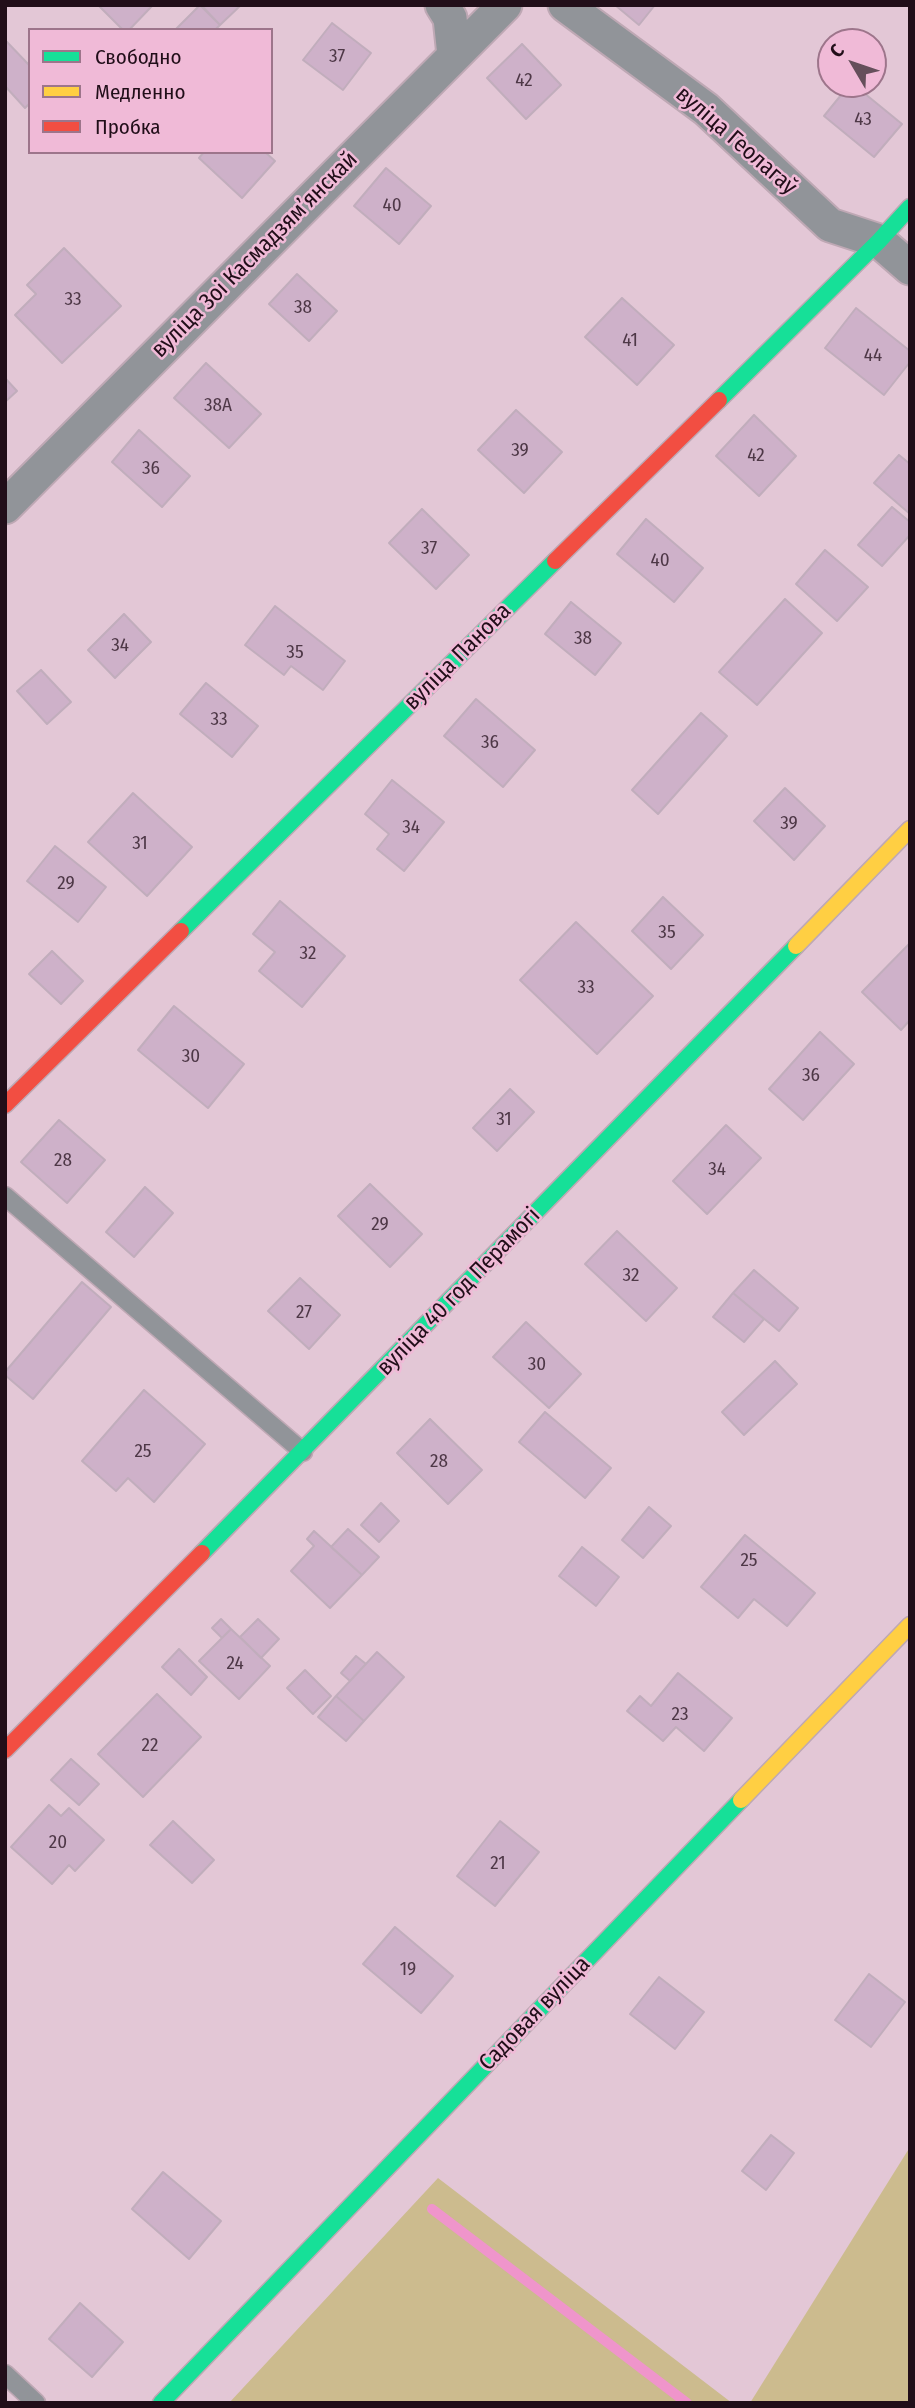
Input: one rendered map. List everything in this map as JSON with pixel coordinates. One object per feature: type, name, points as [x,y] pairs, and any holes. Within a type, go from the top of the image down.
[{"type":"street","points":[[442,5],[450,18],[454,55]]},
{"type":"street","name":"вуліца Зоі Касмадзямʼянскай","points":[[5,507],[505,5]]},
{"type":"street","name":"вуліца Геолагаў","points":[[565,5],[706,108],[830,225],[879,241],[910,268]]},
{"type":"street","name":"вуліца Панова","points":[[5,1105],[879,241],[910,207]]},
{"type":"street","name":"вуліца 40 год Перамогі","points":[[5,1751],[303,1452],[910,830]]},
{"type":"street","name":"Садовая вуліца","points":[[161,2403],[910,1625]]},
{"type":"lane","points":[[5,1196],[303,1452]]},
{"type":"lane","points":[[5,2374],[36,2403]]},
{"type":"shaded area","points":[[910,2147],[910,2403],[750,2403]]},
{"type":"shaded area","points":[[438,2178],[732,2403],[229,2403]]},
{"type":"building","points":[[98,5],[153,5],[131,28],[121,28]]},
{"type":"building","points":[[200,5],[220,25],[217,28],[177,28]]},
{"type":"building","points":[[201,5],[241,5],[220,25]]},
{"type":"building","points":[[615,5],[655,5],[639,25]]},
{"type":"building","points":[[332,23],[371,53],[343,90],[303,60]]},
{"type":"building","points":[[7,42],[28,64],[28,105],[25,108],[5,86]]},
{"type":"building","points":[[522,44],[561,85],[526,119],[487,78]]},
{"type":"building","points":[[839,98],[870,98],[902,124],[874,157],[824,116]]},
{"type":"building","points":[[202,154],[267,154],[275,161],[242,198],[199,158]]},
{"type":"building","points":[[386,168],[431,206],[399,244],[354,206]]},
{"type":"building","points":[[64,248],[121,306],[62,363],[15,315],[36,294],[27,285]]},
{"type":"building","points":[[297,274],[337,311],[309,341],[269,304]]},
{"type":"building","points":[[622,298],[674,345],[637,385],[585,337]]},
{"type":"building","points":[[856,308],[910,351],[910,362],[884,395],[825,348]]},
{"type":"building","points":[[206,363],[261,414],[229,448],[174,398]]},
{"type":"building","points":[[5,378],[17,391],[5,402]]},
{"type":"building","points":[[516,410],[562,452],[524,493],[478,450]]},
{"type":"building","points":[[754,415],[796,456],[759,496],[716,456]]},
{"type":"building","points":[[139,430],[190,476],[162,507],[112,462]]},
{"type":"building","points":[[899,455],[910,464],[910,514],[874,483]]},
{"type":"building","points":[[892,507],[910,522],[910,535],[882,566],[858,545]]},
{"type":"building","points":[[422,509],[469,555],[436,589],[389,543]]},
{"type":"building","points":[[646,519],[703,568],[674,602],[617,554]]},
{"type":"building","points":[[825,550],[868,587],[837,621],[796,584]]},
{"type":"building","points":[[785,599],[822,633],[757,705],[719,672]]},
{"type":"building","points":[[571,602],[621,643],[595,675],[545,634]]},
{"type":"building","points":[[275,606],[345,661],[323,690],[291,666],[284,675],[245,645]]},
{"type":"building","points":[[124,614],[151,642],[115,678],[88,650]]},
{"type":"building","points":[[41,670],[71,702],[47,724],[17,691]]},
{"type":"building","points":[[206,683],[258,726],[232,757],[180,714]]},
{"type":"building","points":[[476,699],[535,750],[503,787],[444,736]]},
{"type":"building","points":[[701,713],[727,736],[658,814],[632,790]]},
{"type":"building","points":[[392,780],[444,822],[404,871],[377,849],[389,834],[365,814]]},
{"type":"building","points":[[785,788],[825,826],[794,860],[754,821]]},
{"type":"building","points":[[133,793],[192,847],[147,896],[88,842]]},
{"type":"building","points":[[55,846],[106,887],[78,922],[27,881]]},
{"type":"building","points":[[663,897],[703,935],[671,969],[632,931]]},
{"type":"building","points":[[280,901],[345,956],[302,1007],[259,971],[275,952],[253,934]]},
{"type":"building","points":[[576,922],[653,996],[597,1054],[520,980]]},
{"type":"building","points":[[910,943],[910,1020],[901,1030],[862,992]]},
{"type":"building","points":[[52,951],[83,981],[61,1004],[29,974]]},
{"type":"building","points":[[174,1006],[244,1064],[208,1108],[138,1050]]},
{"type":"building","points":[[820,1032],[854,1064],[803,1120],[769,1089]]},
{"type":"building","points":[[510,1089],[534,1112],[497,1151],[473,1128]]},
{"type":"building","points":[[59,1120],[105,1160],[67,1203],[21,1162]]},
{"type":"building","points":[[726,1125],[761,1158],[707,1214],[673,1181]]},
{"type":"building","points":[[370,1184],[422,1234],[390,1267],[338,1216]]},
{"type":"building","points":[[145,1187],[173,1213],[134,1257],[106,1232]]},
{"type":"building","points":[[617,1231],[677,1288],[646,1321],[585,1264]]},
{"type":"building","points":[[754,1270],[798,1308],[779,1331],[733,1293]]},
{"type":"building","points":[[300,1278],[340,1315],[309,1349],[268,1311]]},
{"type":"building","points":[[82,1282],[111,1307],[33,1399],[5,1375],[5,1372]]},
{"type":"building","points":[[733,1293],[764,1319],[744,1342],[713,1317]]},
{"type":"building","points":[[526,1322],[581,1374],[549,1408],[493,1357]]},
{"type":"building","points":[[775,1361],[797,1384],[744,1435],[722,1412]]},
{"type":"building","points":[[144,1390],[205,1444],[154,1502],[128,1478],[116,1491],[82,1461]]},
{"type":"building","points":[[545,1412],[611,1468],[585,1498],[519,1442]]},
{"type":"building","points":[[430,1419],[482,1470],[448,1504],[397,1453]]},
{"type":"building","points":[[381,1503],[399,1521],[379,1542],[361,1525]]},
{"type":"building","points":[[649,1507],[671,1526],[643,1558],[622,1540]]},
{"type":"building","points":[[348,1529],[379,1557],[362,1575],[331,1547]]},
{"type":"building","points":[[314,1531],[362,1575],[330,1608],[291,1571],[314,1546],[307,1539]]},
{"type":"building","points":[[745,1535],[815,1593],[787,1626],[754,1599],[738,1618],[701,1587]]},
{"type":"building","points":[[582,1547],[619,1577],[596,1606],[559,1576]]},
{"type":"building","points":[[221,1619],[231,1629],[222,1638],[212,1628]]},
{"type":"building","points":[[258,1619],[279,1639],[261,1658],[240,1637]]},
{"type":"building","points":[[231,1629],[270,1666],[239,1699],[199,1661]]},
{"type":"building","points":[[179,1649],[207,1677],[191,1695],[162,1667]]},
{"type":"building","points":[[377,1652],[404,1677],[364,1721],[336,1696]]},
{"type":"building","points":[[356,1656],[366,1664],[350,1681],[341,1673]]},
{"type":"building","points":[[305,1670],[331,1696],[313,1714],[287,1688]]},
{"type":"building","points":[[678,1673],[732,1718],[704,1751],[676,1727],[663,1741],[627,1711],[640,1696],[651,1706]]},
{"type":"building","points":[[157,1694],[201,1737],[143,1797],[98,1754]]},
{"type":"building","points":[[336,1696],[364,1721],[346,1741],[318,1717]]},
{"type":"building","points":[[71,1759],[99,1784],[79,1805],[51,1780]]},
{"type":"building","points":[[49,1805],[61,1816],[69,1808],[104,1840],[75,1871],[69,1865],[52,1884],[11,1847]]},
{"type":"building","points":[[173,1821],[214,1860],[192,1883],[150,1845]]},
{"type":"building","points":[[500,1821],[539,1852],[495,1906],[457,1876]]},
{"type":"building","points":[[395,1927],[453,1976],[421,2013],[363,1964]]},
{"type":"building","points":[[869,1974],[905,2002],[871,2047],[835,2020]]},
{"type":"building","points":[[659,1977],[704,2012],[675,2049],[630,2014]]},
{"type":"building","points":[[771,2135],[794,2153],[766,2190],[742,2171]]},
{"type":"building","points":[[163,2172],[221,2221],[189,2259],[132,2209]]},
{"type":"building","points":[[80,2303],[123,2342],[92,2377],[49,2339]]},
{"type":"waterway","points":[[432,2209],[687,2403]]},
{"type":"traffic: fast","points":[[719,400],[910,207]]},
{"type":"traffic: fast","points":[[181,931],[555,561]]},
{"type":"traffic: fast","points":[[202,1553],[796,946]]},
{"type":"traffic: fast","points":[[161,2403],[741,1800]]},
{"type":"traffic: slow","points":[[796,946],[910,829]]},
{"type":"traffic: slow","points":[[741,1800],[910,1625]]},
{"type":"traffic: jam","points":[[555,561],[719,400]]},
{"type":"traffic: jam","points":[[5,1105],[181,931]]},
{"type":"traffic: jam","points":[[5,1750],[202,1553]]}]
